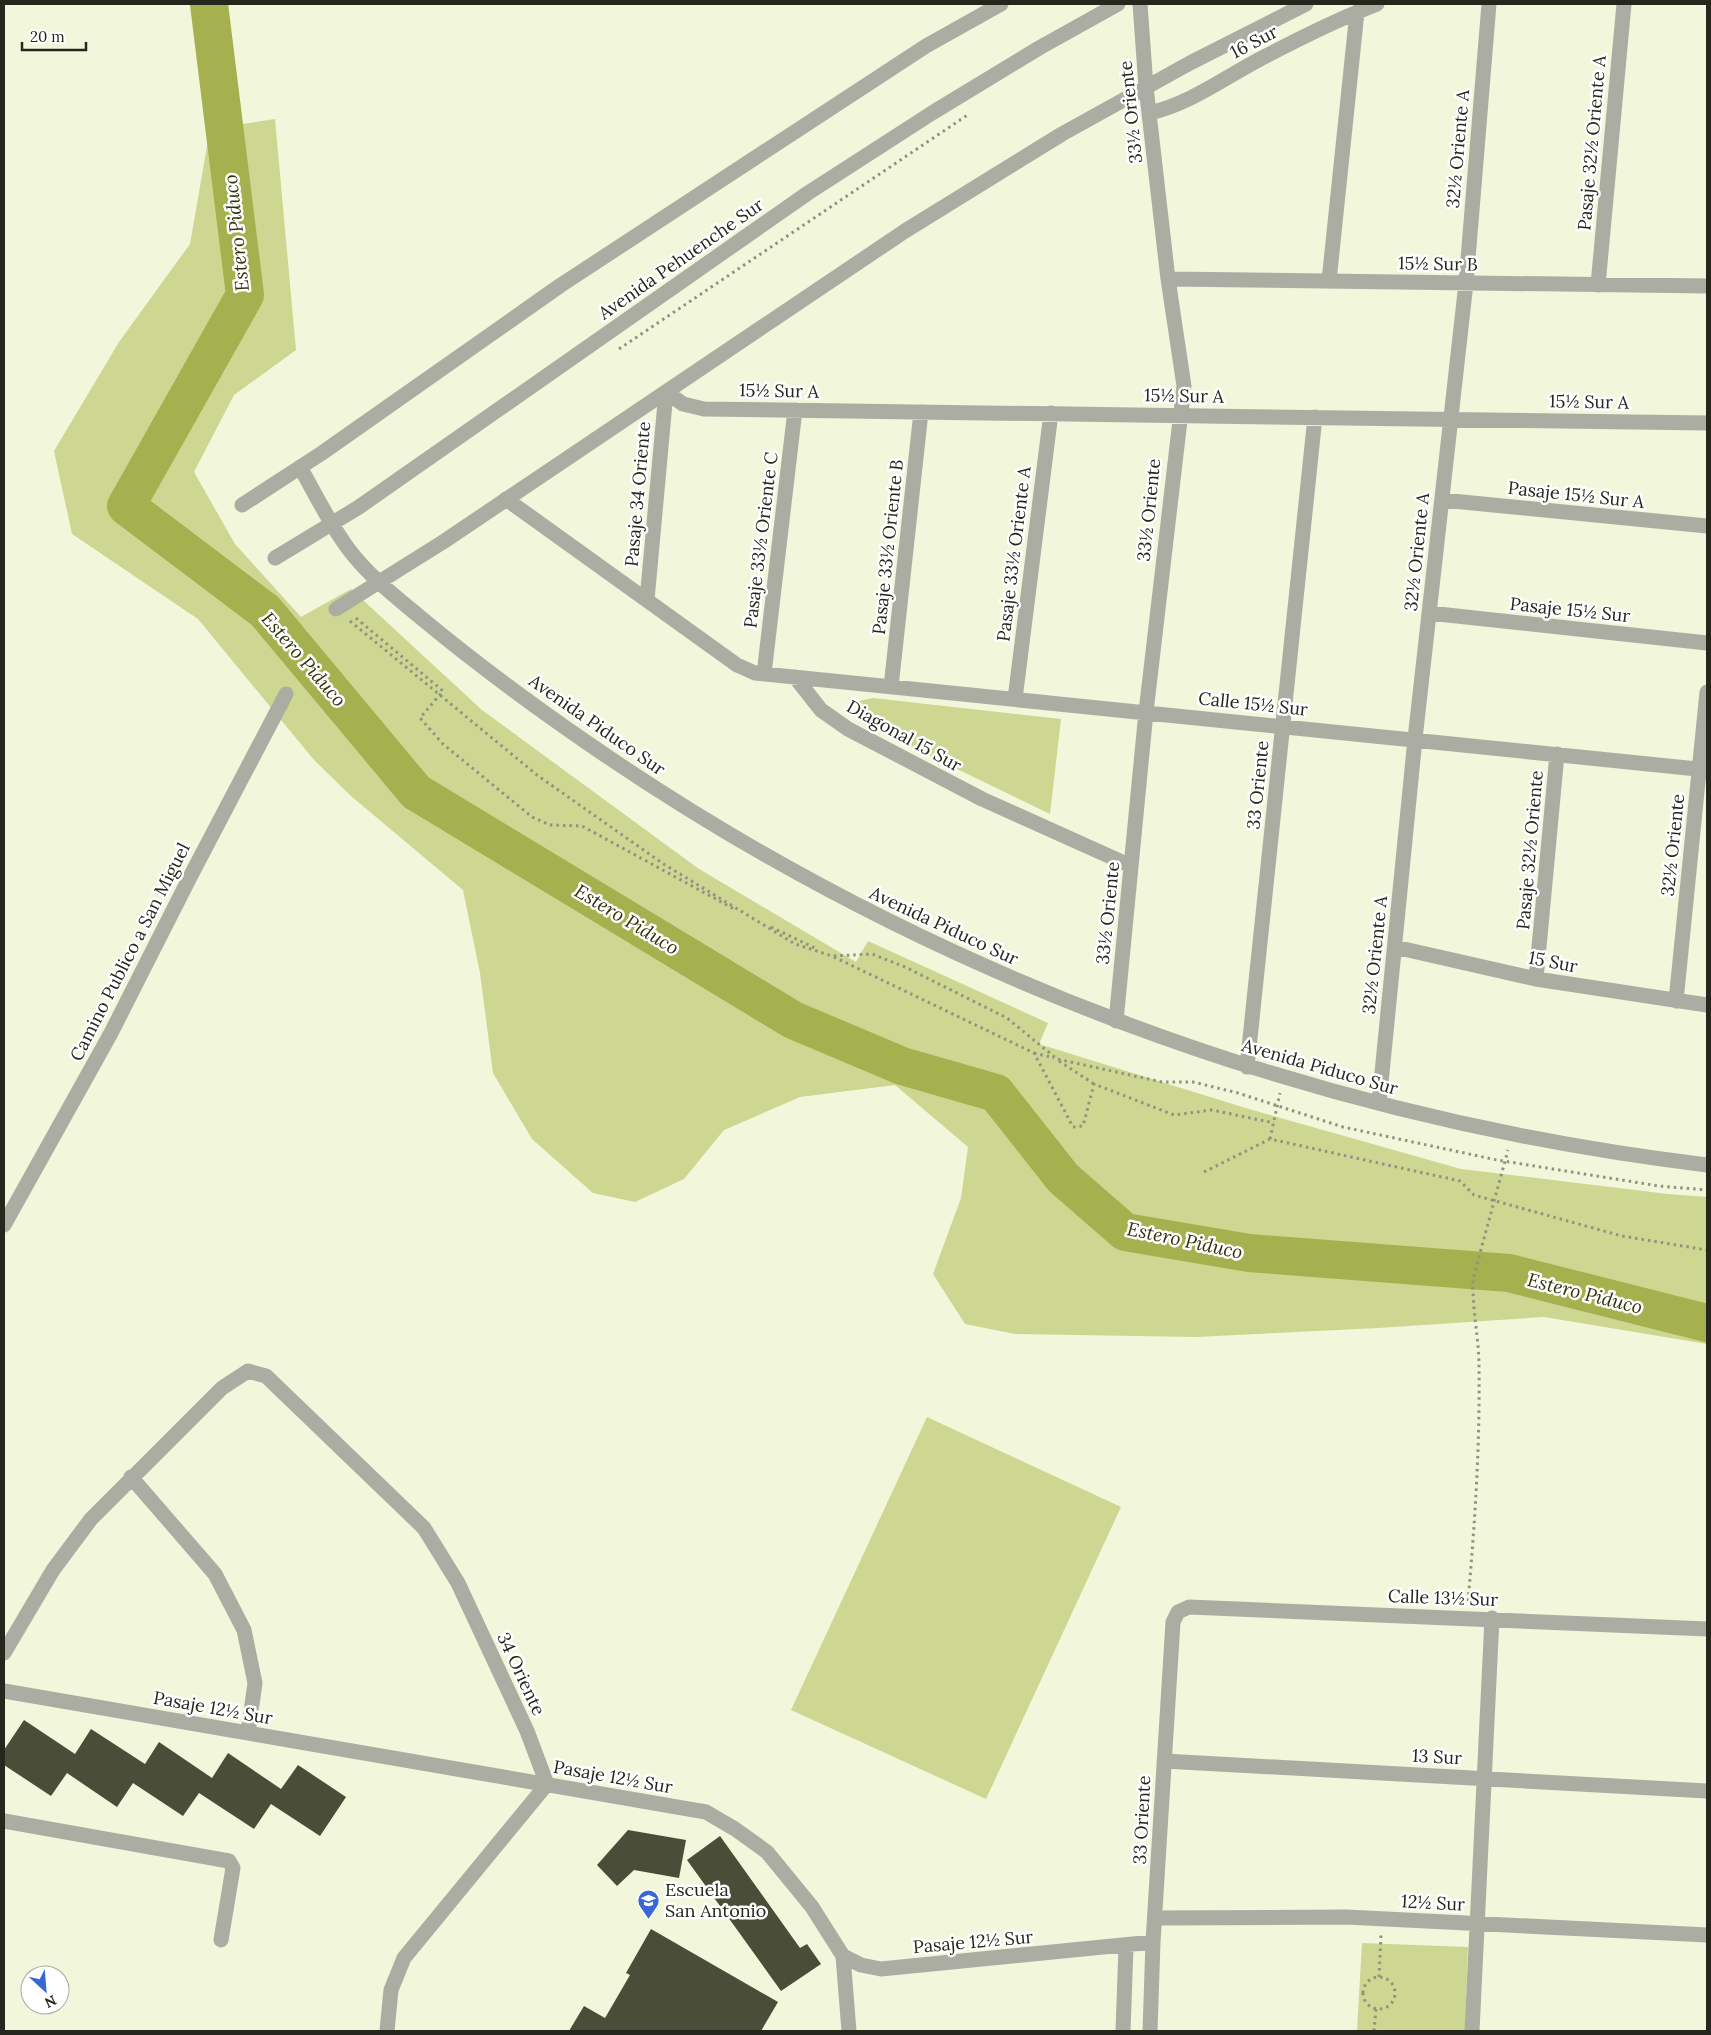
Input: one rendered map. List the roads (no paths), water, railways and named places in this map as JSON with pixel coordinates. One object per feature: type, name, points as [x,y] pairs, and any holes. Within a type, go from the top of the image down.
[{"type":"street","points":[[242,505],[300,467],[561,285],[926,46],[1001,4]]},
{"type":"street","name":"Avenida Pehuenche Sur","points":[[275,558],[359,507],[808,193],[940,108],[1118,4]]},
{"type":"street","name":"33½ Oriente","points":[[1116,1021],[1146,712],[1179,415],[1184,386],[1168,279],[1146,88],[1140,4]]},
{"type":"street","points":[[339,607],[379,583],[506,499],[905,231],[1062,134],[1306,4]]},
{"type":"street","name":"16 Sur","points":[[1149,113],[1167,109],[1183,102],[1266,55],[1377,4]]},
{"type":"street","name":"32½ Oriente A","points":[[1380,1104],[1415,739],[1466,283],[1490,4]]},
{"type":"street","name":"Pasaje 32½ Oriente A","points":[[1598,285],[1624,4]]},
{"type":"street","points":[[1329,281],[1357,12]]},
{"type":"street","name":"15½ Sur B","points":[[1168,279],[1707,286]]},
{"type":"street","name":"15½ Sur A","points":[[666,392],[674,400],[694,408],[1707,423]]},
{"type":"street","name":"Pasaje 34 Oriente","points":[[647,600],[666,392]]},
{"type":"street","name":"Pasaje 33½ Oriente C","points":[[764,674],[795,410]]},
{"type":"street","name":"Pasaje 33½ Oriente B","points":[[891,687],[921,412]]},
{"type":"street","name":"Pasaje 33½ Oriente A","points":[[1015,699],[1051,414]]},
{"type":"street","name":"33 Oriente","points":[[1247,1067],[1315,417]]},
{"type":"street","name":"Avenida Piduco Sur","points":[[300,467],[351,553],[379,583],[443,636],[543,712],[610,759],[723,830],[844,899],[993,970],[1116,1021],[1247,1067],[1380,1104],[1510,1134],[1604,1151],[1707,1164]]},
{"type":"street","points":[[506,499],[737,665],[764,674],[795,677]]},
{"type":"street","name":"Pasaje 15½ Sur A","points":[[1442,500],[1707,526]]},
{"type":"street","name":"Pasaje 15½ Sur","points":[[1429,613],[1707,643]]},
{"type":"street","name":"Calle 15½ Sur","points":[[795,677],[1703,769]]},
{"type":"street","name":"Diagonal 15 Sur","points":[[795,677],[822,710],[848,729],[982,799],[1131,866]]},
{"type":"street","name":"32½ Oriente","points":[[1676,1001],[1703,769],[1707,692]]},
{"type":"street","name":"Camino Publico a San Miguel","points":[[4,1225],[111,1032],[286,694]]},
{"type":"street","name":"Pasaje 32½ Oriente","points":[[1536,978],[1557,754]]},
{"type":"street","name":"15 Sur","points":[[1394,947],[1536,978],[1707,1005]]},
{"type":"street","name":"34 Oriente","points":[[131,1477],[222,1388],[248,1371],[266,1376],[424,1528],[458,1583],[527,1731],[547,1784]]},
{"type":"street","points":[[4,1653],[14,1632],[53,1570],[91,1519],[131,1477],[215,1574],[244,1630],[256,1683],[248,1733]]},
{"type":"street","name":"Calle 13½ Sur","points":[[1178,1612],[1189,1607],[1492,1618],[1707,1629]]},
{"type":"street","name":"33 Oriente","points":[[1150,2031],[1153,1942],[1173,1622],[1178,1612]]},
{"type":"street","points":[[1472,2031],[1492,1618]]},
{"type":"street","name":"Pasaje 12½ Sur","points":[[4,1691],[706,1812],[735,1829],[767,1852],[812,1907],[843,1956],[861,1965],[882,1969],[1126,1947],[1153,1942]]},
{"type":"street","name":"13 Sur","points":[[1164,1762],[1707,1791]]},
{"type":"street","points":[[387,2031],[391,1990],[404,1958],[547,1784]]},
{"type":"street","points":[[4,1821],[229,1861],[233,1868],[220,1940]]},
{"type":"street","name":"12½ Sur","points":[[1156,1918],[1382,1919],[1707,1935]]},
{"type":"street","points":[[1123,2031],[1126,1947]]},
{"type":"street","points":[[843,1956],[849,2031]]},
{"type":"waterway","name":"Estero Piduco","points":[[209,4],[245,295],[126,506],[265,611],[416,792],[793,1020],[902,1066],[996,1093],[1063,1178],[1125,1232],[1249,1253],[1509,1273],[1707,1323]]},
{"type":"place","name":"Escuela San Antonio","points":[[649,1919]]}]
